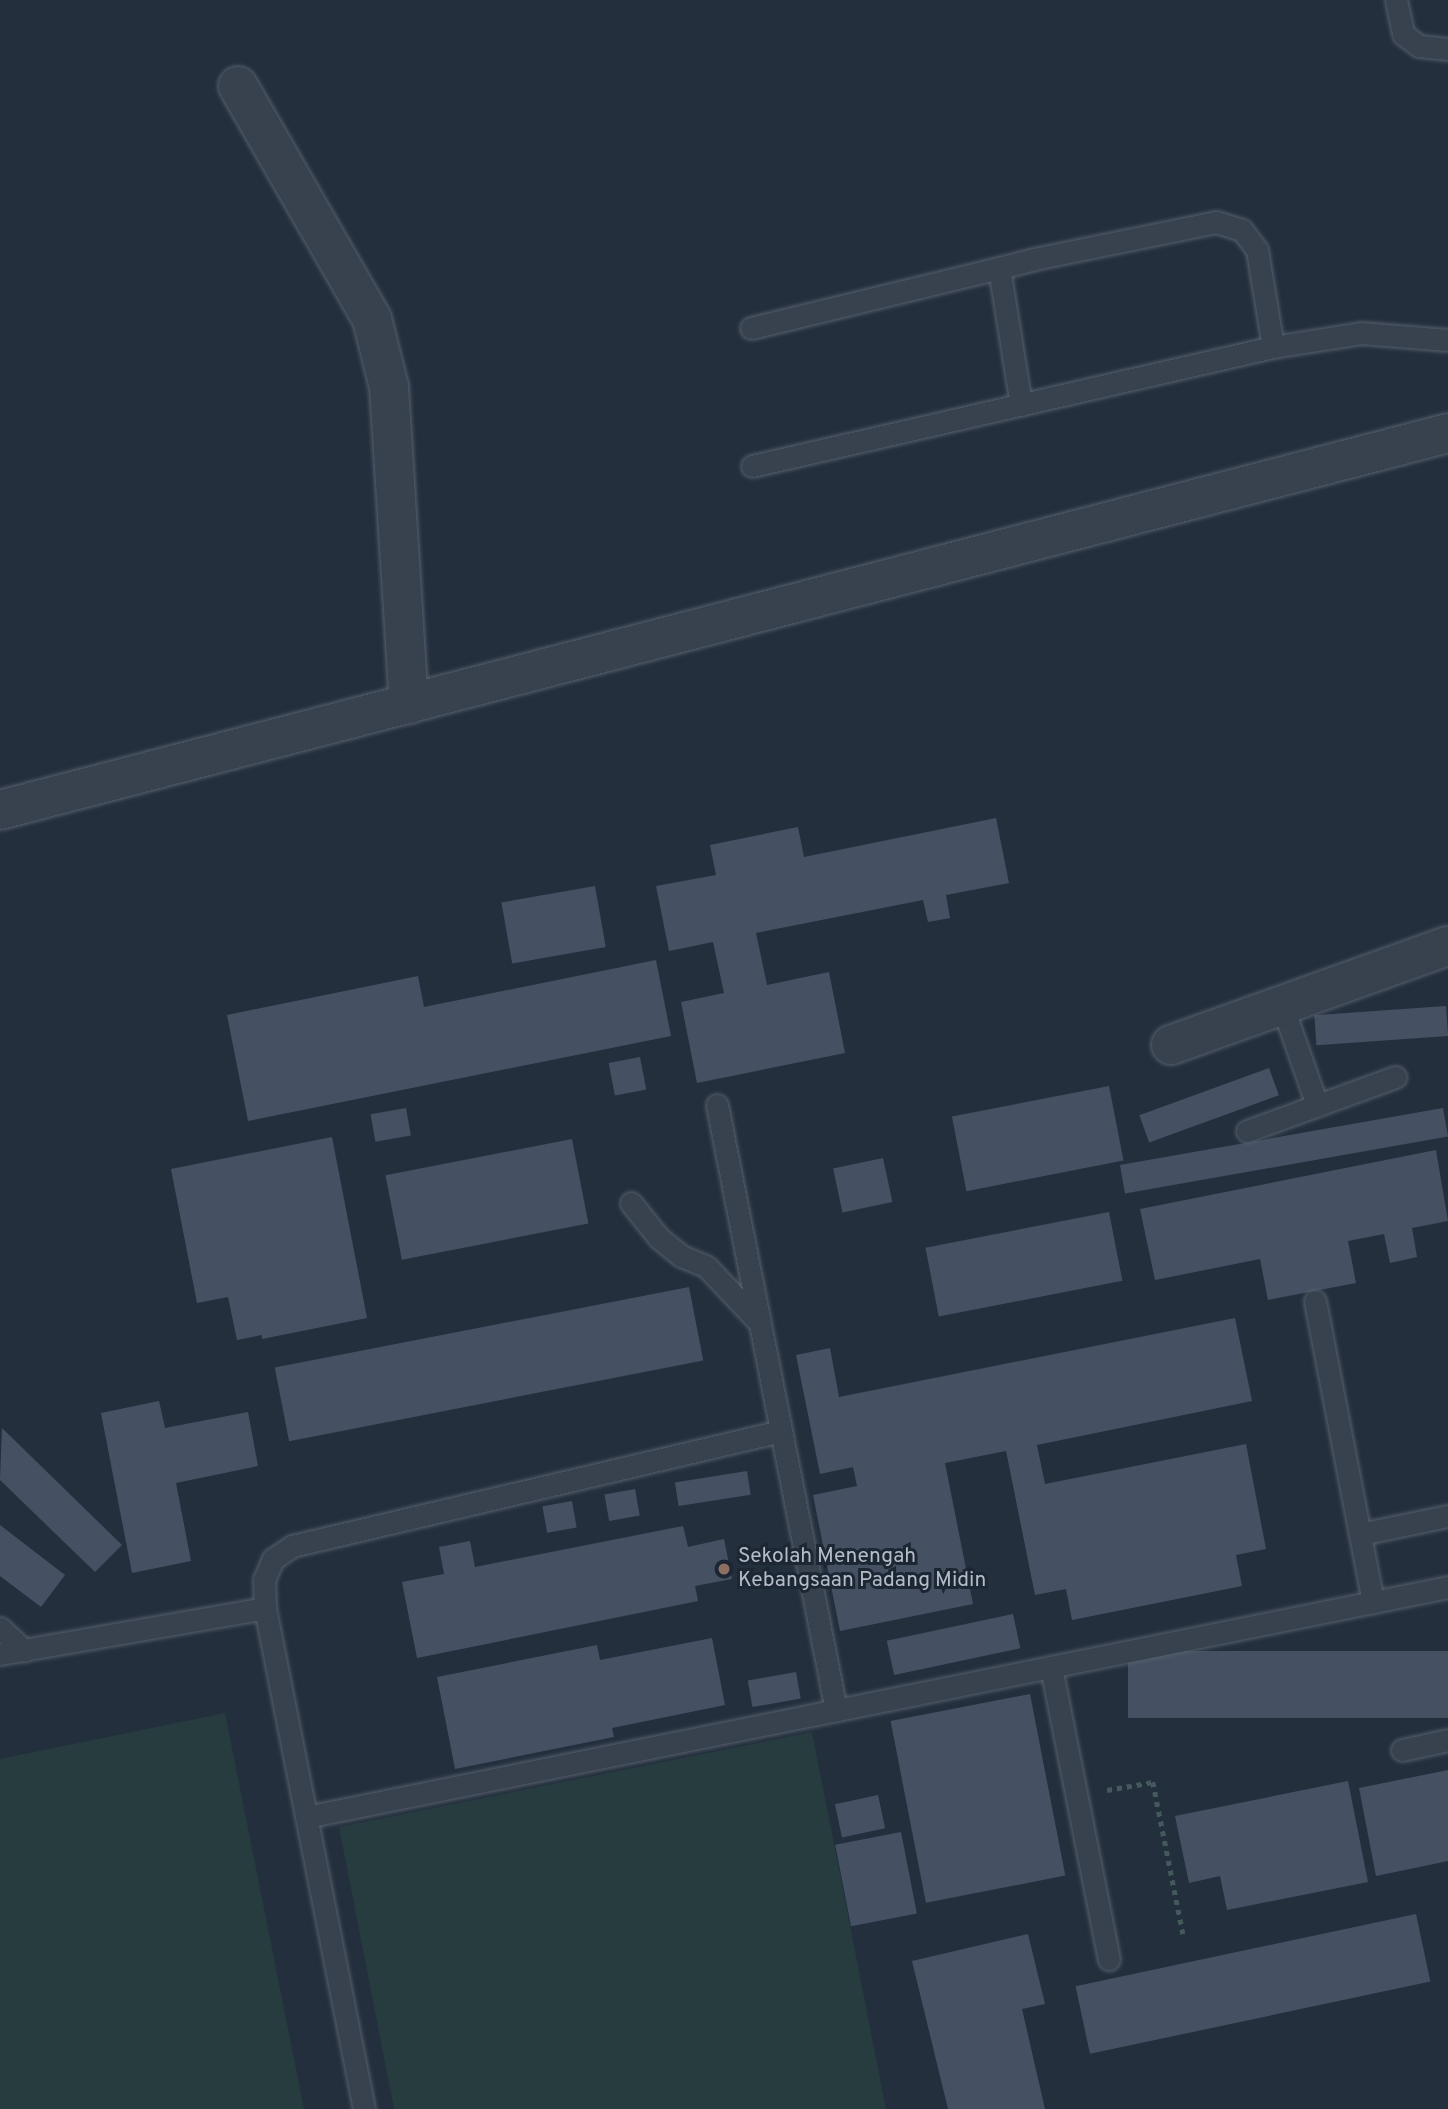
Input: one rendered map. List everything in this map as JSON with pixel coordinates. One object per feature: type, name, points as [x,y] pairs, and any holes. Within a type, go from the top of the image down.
[{"type":"street","points":[[238,86],[372,319],[388,387],[409,704]]},
{"type":"street","points":[[0,810],[1448,433]]},
{"type":"street","points":[[1171,1045],[1448,946]]},
{"type":"lane","points":[[1396,0],[1404,33],[1419,46],[1448,49]]},
{"type":"lane","points":[[751,328],[999,268],[1216,222],[1242,230],[1257,250],[1273,347]]},
{"type":"lane","points":[[999,268],[1021,405]]},
{"type":"lane","points":[[752,466],[1273,347],[1361,333],[1448,340]]},
{"type":"lane","points":[[1282,1005],[1317,1105]]},
{"type":"lane","points":[[1247,1131],[1395,1077]]},
{"type":"lane","points":[[717,1105],[836,1710]]},
{"type":"lane","points":[[631,1203],[659,1238],[681,1256],[706,1266],[760,1323]]},
{"type":"lane","points":[[1315,1301],[1373,1602]]},
{"type":"lane","points":[[364,2109],[265,1608],[264,1580],[273,1559],[292,1546],[781,1431]]},
{"type":"lane","points":[[1360,1535],[1448,1516]]},
{"type":"lane","points":[[306,1817],[1448,1587]]},
{"type":"lane","points":[[0,1654],[265,1608]]},
{"type":"lane","points":[[0,1628],[24,1650]]},
{"type":"lane","points":[[1051,1667],[1109,1959]]},
{"type":"lane","points":[[1402,1750],[1448,1740]]},
{"type":"path","points":[[1076,1797],[1153,1782],[1183,1934]]},
{"type":"green space","points":[[225,1713],[304,2109],[0,2109],[0,1759]]},
{"type":"green space","points":[[812,1732],[886,2109],[394,2109],[339,1827]]},
{"type":"building","points":[[996,818],[1009,883],[946,895],[950,918],[928,922],[923,900],[756,933],[767,985],[829,972],[845,1053],[697,1083],[681,1002],[724,993],[713,942],[669,951],[656,886],[716,875],[710,845],[798,827],[804,857]]},
{"type":"building","points":[[595,886],[606,947],[512,964],[501,902]]},
{"type":"building","points":[[656,960],[671,1036],[248,1121],[227,1015],[418,976],[424,1007]]},
{"type":"building","points":[[1446,1006],[1448,1036],[1316,1045],[1314,1015]]},
{"type":"building","points":[[640,1057],[646,1089],[615,1095],[609,1063]]},
{"type":"building","points":[[1269,1068],[1279,1095],[1149,1142],[1139,1115]]},
{"type":"building","points":[[1109,1086],[1124,1161],[966,1191],[952,1117]]},
{"type":"building","points":[[406,1108],[411,1136],[375,1142],[371,1114]]},
{"type":"building","points":[[1443,1108],[1448,1137],[1125,1194],[1120,1165]]},
{"type":"building","points":[[332,1137],[367,1318],[262,1339],[262,1335],[237,1340],[228,1297],[197,1303],[171,1169]]},
{"type":"building","points":[[572,1139],[588,1223],[402,1260],[385,1175]]},
{"type":"building","points":[[1436,1150],[1448,1221],[1412,1228],[1417,1257],[1390,1263],[1384,1234],[1348,1241],[1356,1283],[1268,1300],[1260,1259],[1155,1280],[1140,1209]]},
{"type":"building","points":[[883,1158],[892,1202],[842,1213],[833,1169]]},
{"type":"building","points":[[1109,1212],[1122,1281],[939,1316],[925,1248]]},
{"type":"building","points":[[689,1287],[703,1361],[289,1441],[275,1368]]},
{"type":"building","points":[[1235,1318],[1252,1401],[1037,1445],[1045,1484],[1246,1444],[1266,1549],[1236,1555],[1242,1586],[1072,1620],[1066,1589],[1035,1595],[1006,1451],[945,1463],[973,1604],[840,1631],[813,1495],[857,1486],[853,1467],[820,1474],[796,1355],[830,1348],[839,1397]]},
{"type":"building","points":[[159,1401],[165,1428],[248,1412],[258,1466],[176,1483],[191,1561],[132,1573],[101,1413]]},
{"type":"building","points":[[2,1428],[122,1545],[95,1572],[0,1480]]},
{"type":"building","points":[[747,1471],[751,1495],[679,1506],[675,1482]]},
{"type":"building","points":[[635,1489],[640,1516],[609,1521],[604,1494]]},
{"type":"building","points":[[572,1501],[577,1528],[547,1533],[542,1506]]},
{"type":"building","points":[[0,1525],[65,1575],[41,1607],[0,1576]]},
{"type":"building","points":[[683,1526],[688,1547],[724,1539],[732,1579],[695,1586],[698,1601],[417,1658],[402,1582],[444,1574],[439,1547],[470,1541],[475,1567]]},
{"type":"building","points":[[1013,1614],[1020,1648],[894,1675],[887,1641]]},
{"type":"building","points":[[712,1638],[725,1705],[612,1728],[614,1737],[455,1769],[437,1677],[597,1645],[600,1660]]},
{"type":"building","points":[[1128,1651],[1448,1651],[1448,1718],[1128,1718]]},
{"type":"building","points":[[796,1672],[801,1699],[752,1707],[748,1681]]},
{"type":"building","points":[[1030,1694],[1065,1876],[926,1903],[891,1721]]},
{"type":"building","points":[[1448,1770],[1448,1861],[1376,1876],[1359,1788]]},
{"type":"building","points":[[1348,1781],[1368,1882],[1227,1910],[1220,1876],[1189,1883],[1175,1816]]},
{"type":"building","points":[[878,1795],[885,1828],[842,1837],[835,1804]]},
{"type":"building","points":[[901,1832],[917,1913],[851,1926],[835,1845]]},
{"type":"building","points":[[1416,1914],[1430,1981],[1090,2054],[1076,1986]]},
{"type":"building","points":[[1028,1934],[1045,2004],[1022,2009],[1045,2109],[948,2109],[912,1961]]},
{"type":"place","name":"Sekolah Menengah Kebangsaan Padang Midin","points":[[724,1569]]}]
